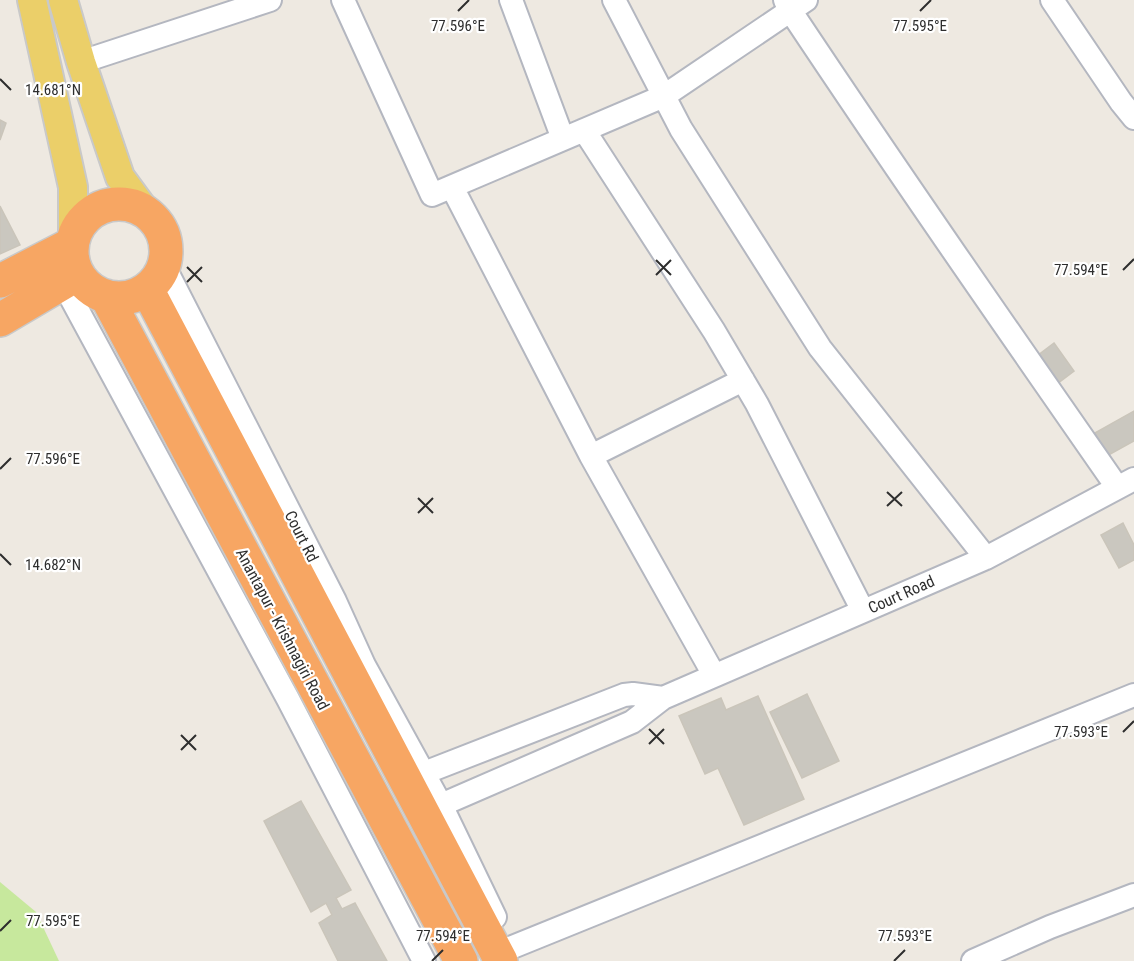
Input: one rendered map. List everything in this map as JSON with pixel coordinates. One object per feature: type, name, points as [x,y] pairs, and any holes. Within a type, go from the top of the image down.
[{"type":"highway","points":[[0,320],[72,260],[80,224],[90,213],[103,206],[117,203],[132,205],[145,211],[157,222],[165,236],[167,252],[156,278],[135,296],[120,298],[106,296]]},
{"type":"highway","points":[[0,280],[72,260]]},
{"type":"highway","name":"Anantapur - Krishnagiri Road","points":[[72,260],[84,283],[106,296],[461,961]]},
{"type":"highway","points":[[156,278],[509,957]]},
{"type":"main road","points":[[32,0],[72,187],[72,260]]},
{"type":"main road","points":[[63,0],[81,62],[120,177],[145,211]]},
{"type":"street","points":[[81,62],[270,0]]},
{"type":"street","points":[[344,0],[432,195],[664,96],[794,3],[862,119],[950,247],[1126,483]]},
{"type":"street","points":[[510,0],[563,139]]},
{"type":"street","points":[[614,0],[681,129],[820,348],[986,558]]},
{"type":"street","points":[[1052,0],[1134,118]]},
{"type":"street","points":[[584,130],[714,331],[757,404],[863,611]]},
{"type":"street","points":[[452,187],[591,456],[714,675]]},
{"type":"street","points":[[72,260],[288,699],[424,961]]},
{"type":"street","name":"Court Rd","points":[[156,278],[335,601],[364,665],[441,805],[509,957]]},
{"type":"street","points":[[591,456],[743,380]]},
{"type":"street","name":"Court Road","points":[[441,805],[632,722],[663,698],[986,558],[1126,483]]},
{"type":"street","points":[[424,773],[624,695],[633,693],[663,698]]},
{"type":"street","points":[[509,957],[1134,695]]},
{"type":"street","points":[[973,961],[1050,927],[1134,895]]},
{"type":"green space","points":[[0,882],[36,912],[59,961],[0,961]]},
{"type":"building","points":[[0,120],[6,123],[0,140]]},
{"type":"building","points":[[0,206],[20,245],[0,254]]},
{"type":"building","points":[[1054,343],[1074,371],[1057,384],[1037,356]]},
{"type":"building","points":[[1134,411],[1134,441],[1105,457],[1093,434]]},
{"type":"building","points":[[1123,523],[1134,545],[1134,560],[1119,568],[1101,535]]},
{"type":"building","points":[[807,694],[839,761],[802,778],[770,712]]},
{"type":"building","points":[[758,696],[804,799],[744,825],[718,768],[705,774],[679,716],[721,698],[726,710]]},
{"type":"building","points":[[301,801],[351,890],[336,898],[342,909],[355,903],[387,961],[338,961],[319,923],[332,915],[326,903],[311,912],[264,821]]}]
